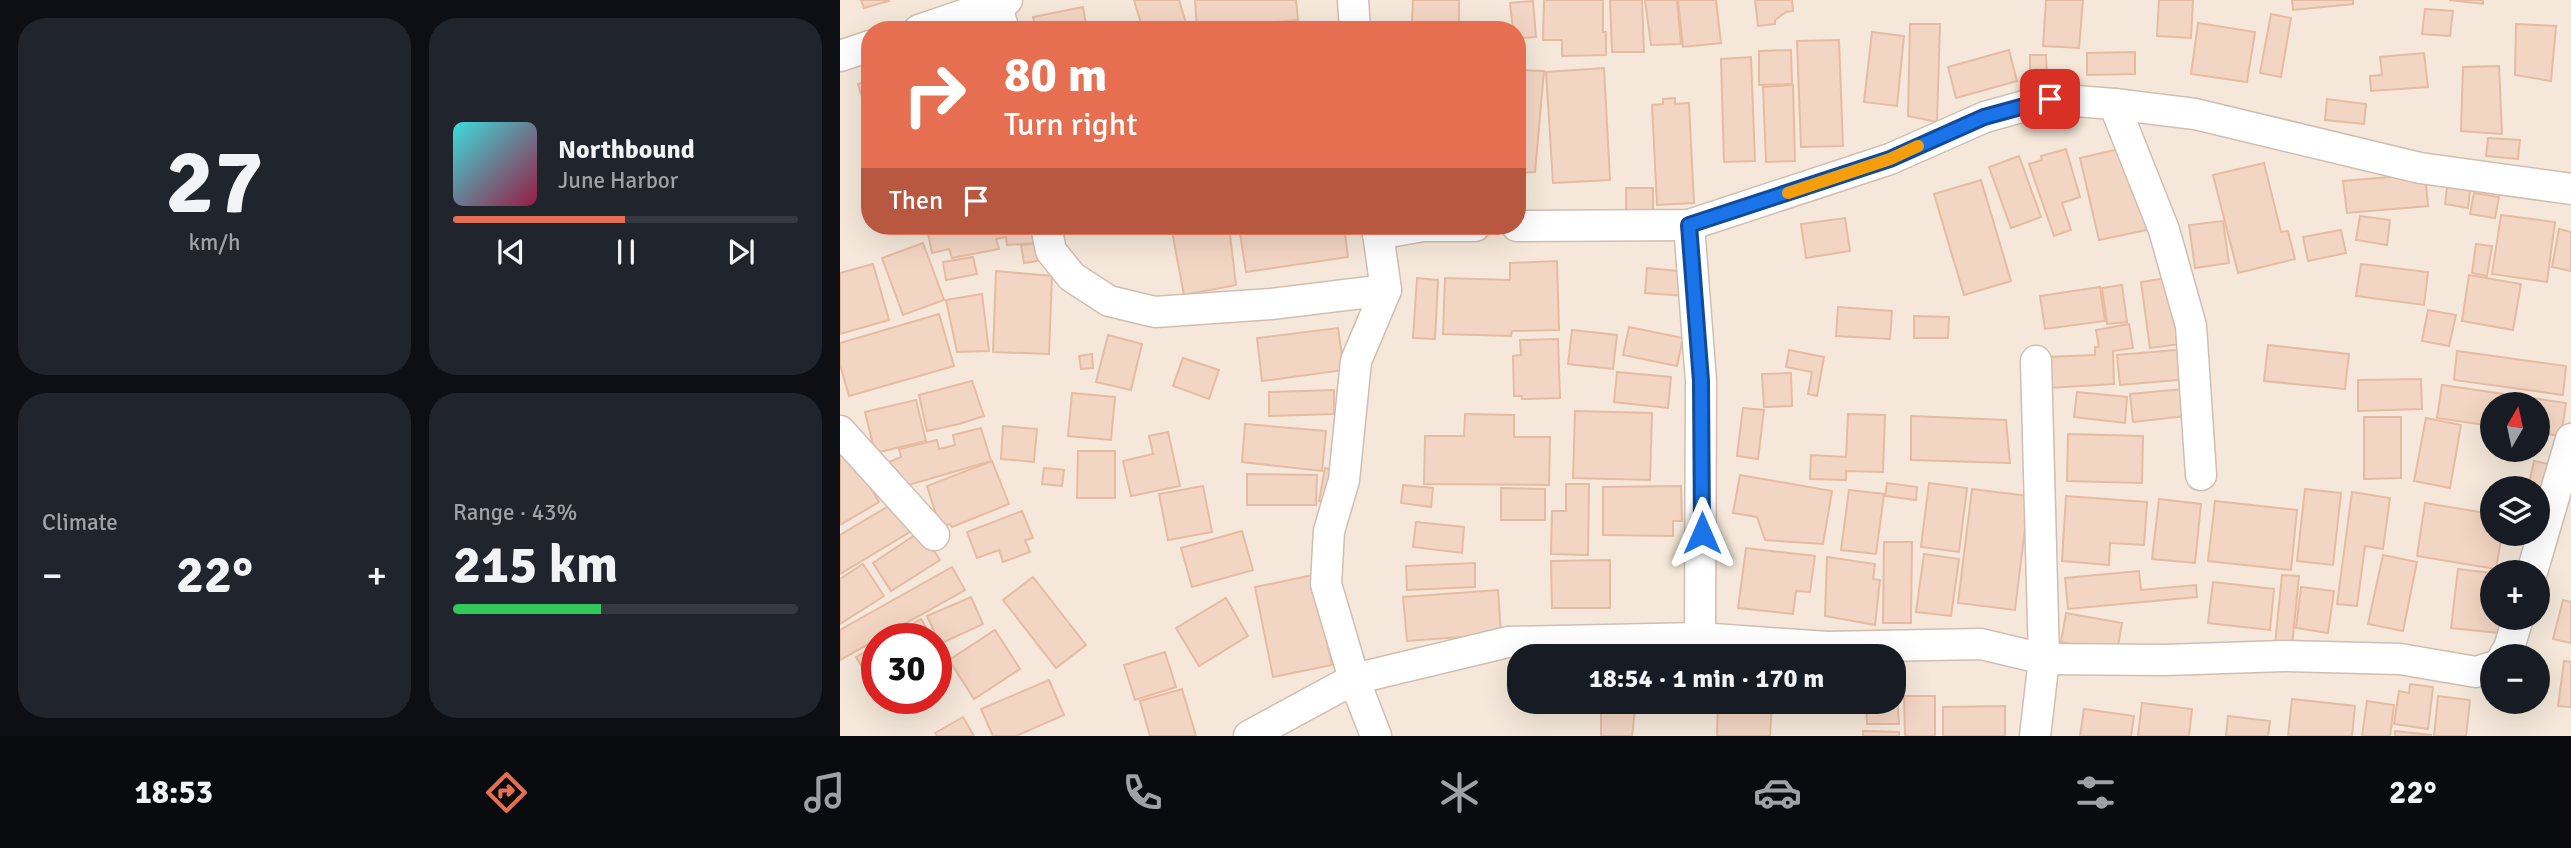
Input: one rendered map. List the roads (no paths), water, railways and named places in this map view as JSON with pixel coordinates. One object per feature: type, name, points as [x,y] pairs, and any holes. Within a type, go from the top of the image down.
[{"type":"street","points":[[1353,0],[1355,21]]},
{"type":"street","points":[[958,21],[1002,11]]},
{"type":"street","points":[[840,57],[861,49]]},
{"type":"street","points":[[1526,226],[1689,225],[1890,159],[1984,117],[2050,99],[2195,114],[2420,167],[2571,189]]},
{"type":"street","points":[[2114,104],[2164,230],[2191,326],[2202,475]]},
{"type":"street","points":[[1689,225],[1701,381],[1700,638]]},
{"type":"street","points":[[1048,235],[1051,251],[1072,277],[1109,301],[1155,312],[1271,304],[1386,290]]},
{"type":"street","points":[[1376,736],[1354,679],[1326,584],[1329,531],[1344,480],[1356,361],[1386,290],[1379,235]]},
{"type":"street","points":[[2035,736],[2044,659],[2036,361]]},
{"type":"street","points":[[840,431],[934,535]]},
{"type":"street","points":[[2537,560],[2561,507],[2571,439]]},
{"type":"street","points":[[1249,736],[1354,679],[1508,642],[1700,638],[1827,647],[1981,644],[2044,659],[2165,660],[2284,656],[2400,659],[2480,671]]}]
